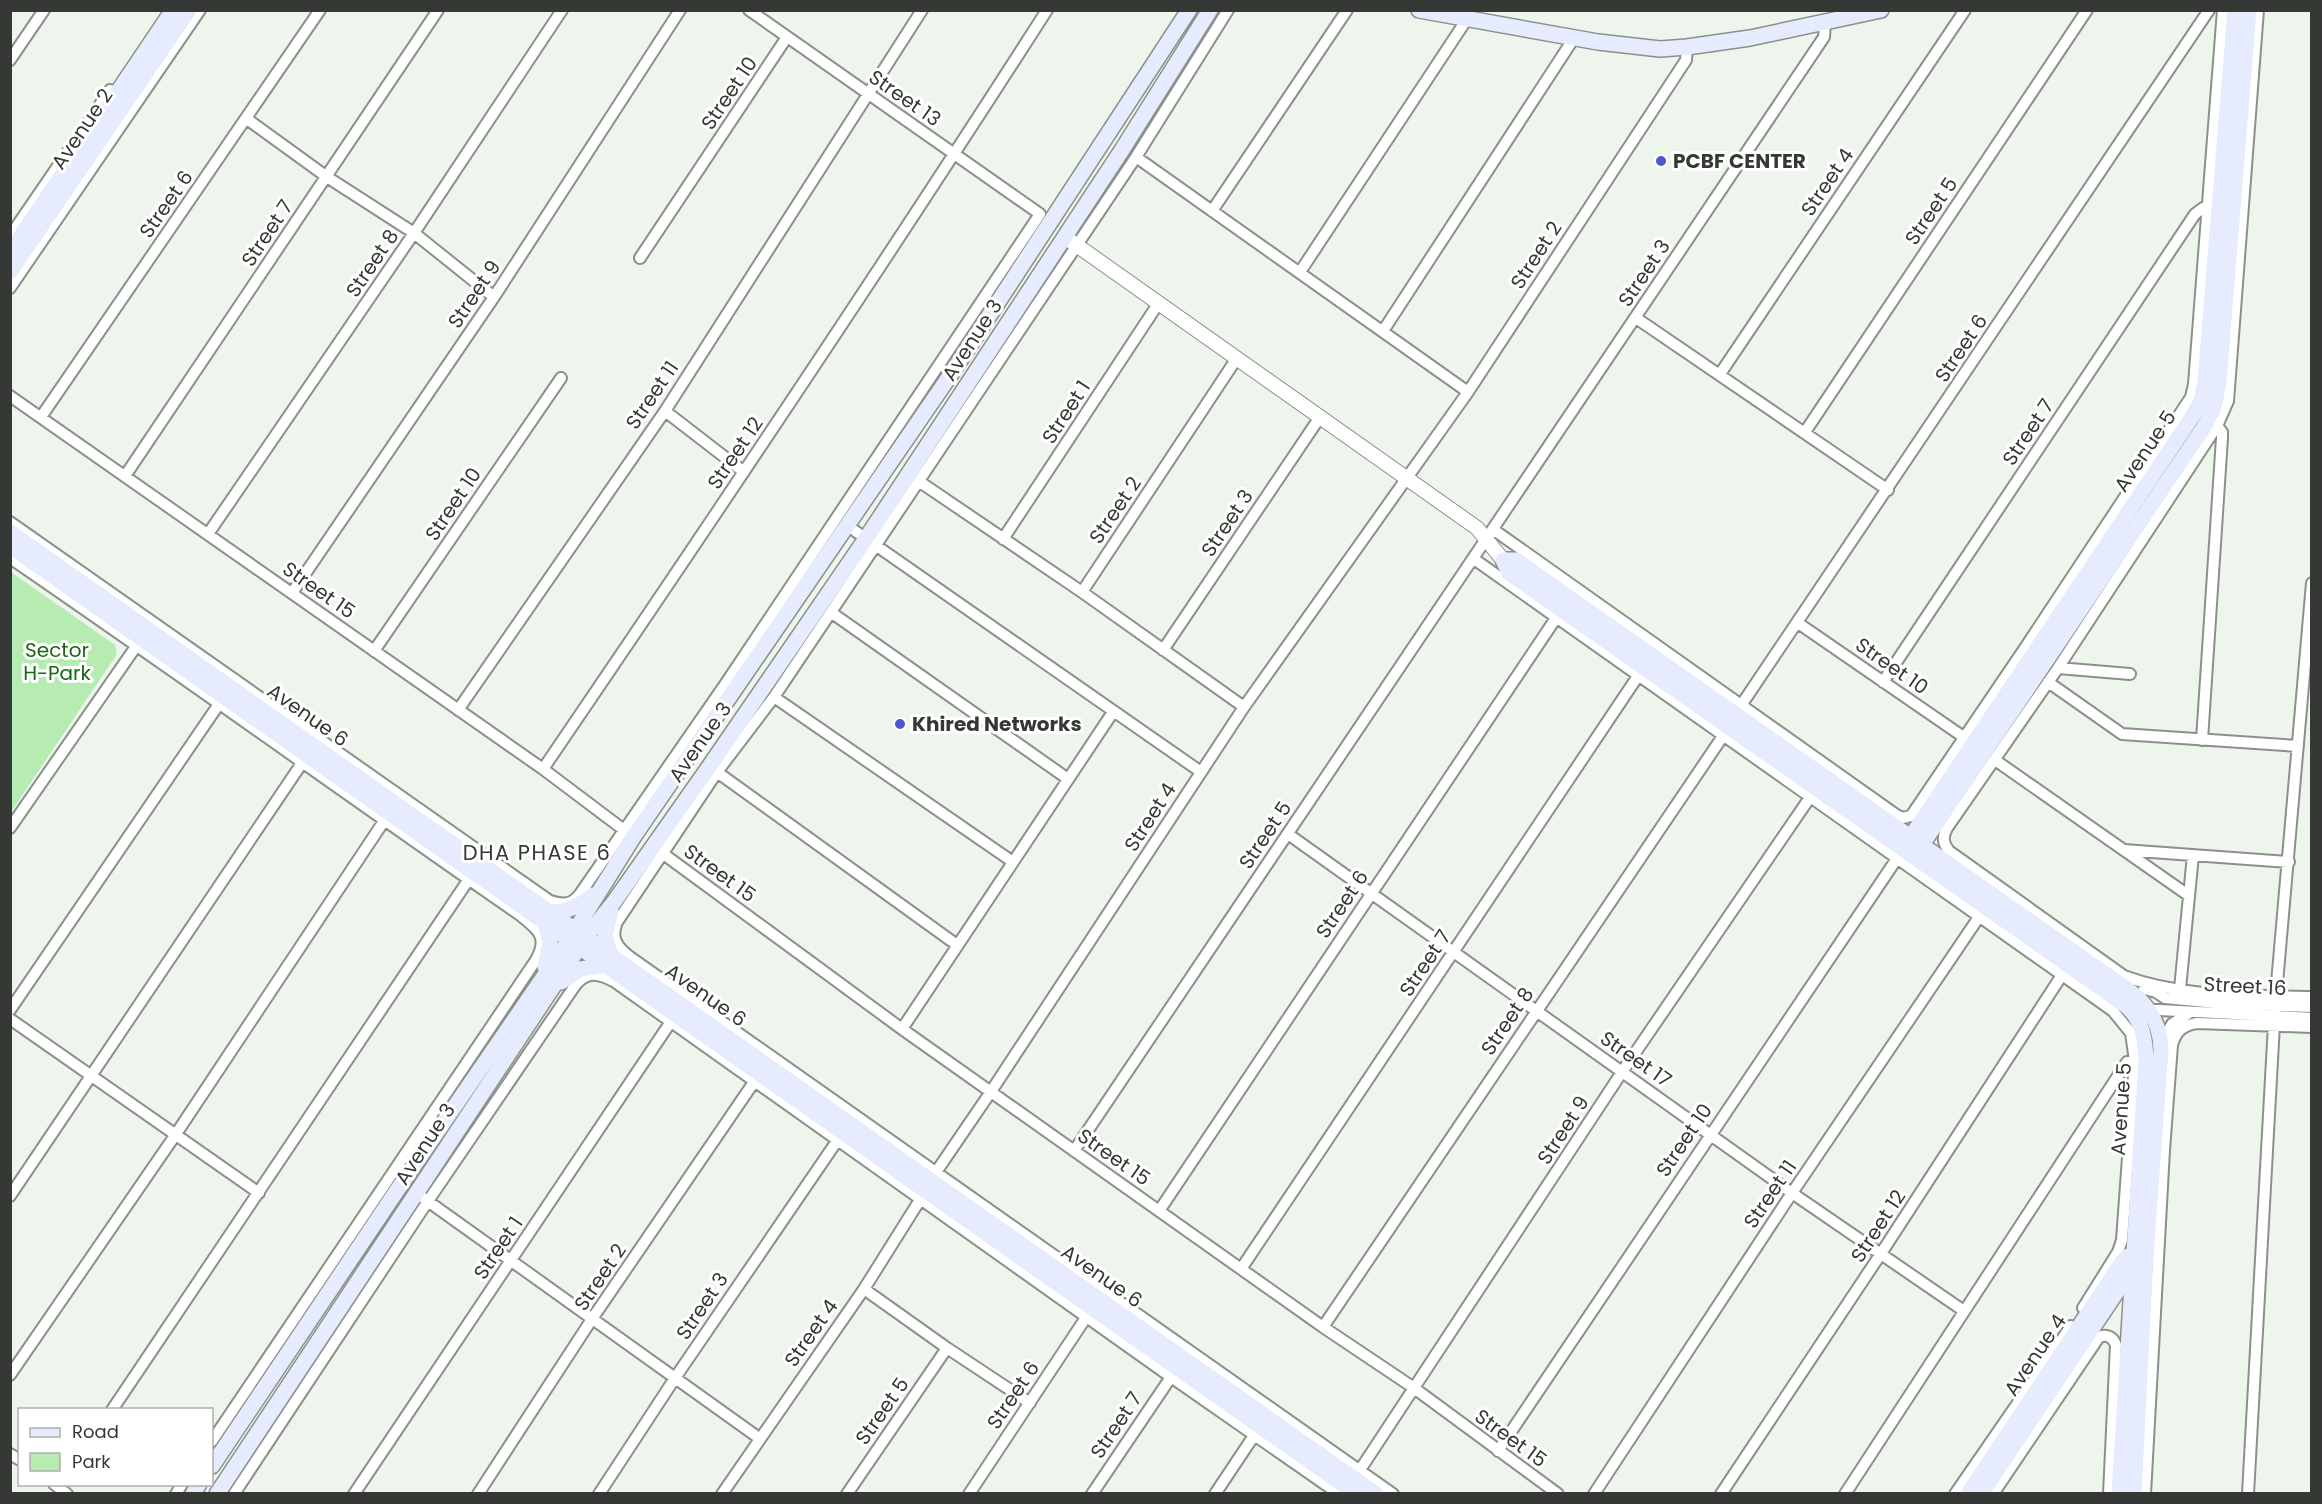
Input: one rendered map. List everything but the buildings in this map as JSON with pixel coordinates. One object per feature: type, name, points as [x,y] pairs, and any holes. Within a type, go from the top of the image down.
[{"type":"main road","name":"Avenue 2","points":[[10,252],[173,10]]},
{"type":"main road","name":"Avenue 2","points":[[10,272],[189,10]]},
{"type":"main road","name":"Avenue 3","points":[[578,938],[598,891],[628,833],[848,526],[1189,10]]},
{"type":"main road","points":[[1419,10],[1574,38],[1643,47],[1687,47],[1826,23],[1881,10]]},
{"type":"main road","name":"Avenue 5","points":[[1909,850],[1922,811],[2193,417],[2201,401],[2205,382],[2235,10]]},
{"type":"main road","name":"Avenue 5","points":[[1909,850],[2204,427],[2213,410],[2219,382],[2249,10]]},
{"type":"main road","name":"Avenue 3","points":[[213,1465],[538,983],[614,902],[658,849],[871,544],[1071,241],[1211,19]]},
{"type":"main road","name":"Avenue 6","points":[[10,532],[528,903]]},
{"type":"main road","name":"Avenue 6","points":[[10,546],[623,969],[1350,1486],[1376,1494]]},
{"type":"main road","points":[[2141,1011],[1909,850],[1892,818],[1722,697],[1516,560],[1503,560],[1509,573],[1813,793],[1909,850],[2120,985],[2141,1011]]},
{"type":"main road","points":[[538,983],[550,942],[547,916],[573,909],[598,891]]},
{"type":"main road","points":[[538,983],[608,960],[605,936],[614,902]]},
{"type":"main road","name":"Avenue 3","points":[[217,1494],[423,1198],[538,983]]},
{"type":"main road","name":"Avenue 5","points":[[2134,1494],[2139,1255],[2147,1148],[2161,1043],[2156,1024],[2141,1011]]},
{"type":"main road","name":"Avenue 5","points":[[2141,1011],[2146,1060],[2147,1148]]},
{"type":"main road","name":"Avenue 4","points":[[1968,1494],[2122,1262],[2139,1255]]},
{"type":"main road","name":"Avenue 5","points":[[2119,1494],[2138,1275]]},
{"type":"main road","name":"Avenue 4","points":[[1981,1494],[2124,1281],[2138,1275]]},
{"type":"street","points":[[10,60],[44,10]]},
{"type":"street","points":[[10,236],[165,10]]},
{"type":"street","points":[[10,288],[200,10]]},
{"type":"street","name":"Street 6","points":[[41,417],[320,10]]},
{"type":"street","name":"Street 7","points":[[125,476],[438,10]]},
{"type":"street","name":"Street 8","points":[[208,534],[414,233],[562,10]]},
{"type":"street","name":"Street 9","points":[[292,593],[494,297],[680,10]]},
{"type":"street","name":"Street 13","points":[[628,833],[1040,214],[749,10]]},
{"type":"street","name":"Street 11","points":[[458,710],[665,411],[922,10]]},
{"type":"street","name":"Street 12","points":[[543,769],[744,472],[955,154],[1047,10]]},
{"type":"street","points":[[1228,10],[1211,19],[1136,157],[1071,241],[920,482],[871,544],[832,613],[774,698],[658,849],[614,928],[614,940],[623,969],[670,1023],[837,1141],[928,1186],[1087,1316],[1255,1434],[1350,1486],[1393,1494]]},
{"type":"street","points":[[1212,211],[1347,10]]},
{"type":"street","name":"Street 4","points":[[1720,374],[1965,10]]},
{"type":"street","name":"Street 5","points":[[1805,432],[2088,10]]},
{"type":"street","name":"Street 6","points":[[1742,704],[2209,10]]},
{"type":"street","points":[[1071,241],[1477,528],[1722,697],[1742,704],[1892,818],[1906,818],[1922,811],[1965,738],[2187,405],[2194,384],[2223,10]]},
{"type":"street","points":[[2174,996],[2114,970],[1946,847],[1944,834],[2058,668],[2217,426],[2228,401],[2258,10]]},
{"type":"street","points":[[1300,272],[1467,19]]},
{"type":"street","name":"Street 3","points":[[1490,535],[1824,37],[1826,23]]},
{"type":"street","name":"Street 10","points":[[639,258],[787,38]]},
{"type":"street","points":[[1383,331],[1574,38]]},
{"type":"street","name":"Street 2","points":[[1406,477],[1468,392],[1686,60],[1687,47]]},
{"type":"street","points":[[247,119],[327,177],[414,233],[494,297]]},
{"type":"street","points":[[1136,157],[1468,392]]},
{"type":"street","name":"Street 7","points":[[1883,682],[2195,214],[2198,210],[2208,208]]},
{"type":"street","name":"Street 1","points":[[1003,539],[1158,304]]},
{"type":"street","points":[[1636,318],[1888,489]]},
{"type":"street","name":"Street 2","points":[[1082,592],[1237,358]]},
{"type":"street","name":"Street 10","points":[[374,651],[561,378]]},
{"type":"street","name":"Street 15","points":[[10,396],[543,769],[628,833]]},
{"type":"street","points":[[665,411],[744,472]]},
{"type":"street","name":"Street 3","points":[[1163,650],[1320,417]]},
{"type":"street","points":[[2202,740],[2222,438],[2222,432],[2217,426]]},
{"type":"street","name":"Street 4","points":[[722,1494],[864,1289],[928,1186],[1244,707],[1406,477]]},
{"type":"street","points":[[920,482],[1082,592],[1244,707]]},
{"type":"street","points":[[10,522],[528,903],[542,939],[538,983],[213,1440]]},
{"type":"street","points":[[848,526],[1201,772]]},
{"type":"street","points":[[1490,535],[1498,556],[1503,560]]},
{"type":"street","name":"Street 5","points":[[1074,1151],[1490,535]]},
{"type":"street","points":[[10,558],[469,879],[528,903],[550,901],[561,905],[572,901],[580,894],[628,833]]},
{"type":"street","points":[[1474,559],[1723,736],[1813,793]]},
{"type":"street","points":[[2248,1494],[2275,1011],[2312,583]]},
{"type":"street","points":[[832,613],[1068,779]]},
{"type":"street","name":"Street 6","points":[[1159,1211],[1556,618]]},
{"type":"street","name":"Street 10","points":[[1798,623],[1965,738]]},
{"type":"street","points":[[10,828],[137,645]]},
{"type":"street","points":[[2058,668],[2130,674]]},
{"type":"street","name":"Street 7","points":[[1241,1269],[1638,676]]},
{"type":"street","points":[[2048,682],[2122,734],[2298,746]]},
{"type":"street","points":[[774,698],[1013,862]]},
{"type":"street","points":[[10,1010],[219,704]]},
{"type":"street","points":[[902,1029],[1113,712]]},
{"type":"street","name":"Street 8","points":[[1323,1327],[1723,736]]},
{"type":"street","points":[[1995,760],[2188,895]]},
{"type":"street","points":[[10,1197],[302,764]]},
{"type":"street","points":[[717,771],[957,945]]},
{"type":"street","name":"Street 9","points":[[1350,1486],[1622,1072],[1813,793]]},
{"type":"street","points":[[10,1375],[176,1134],[384,821]]},
{"type":"street","name":"Street 17","points":[[1288,834],[1792,1193],[1964,1311]]},
{"type":"street","name":"Street 15","points":[[658,849],[990,1093],[1323,1327],[1414,1388],[1558,1494]]},
{"type":"street","points":[[1909,850],[1979,917],[2121,1018],[2131,1033],[2135,1061],[2124,1220],[2118,1252],[2069,1328],[1955,1494]]},
{"type":"street","name":"Street 10","points":[[1498,1451],[1710,1134],[1909,850]]},
{"type":"street","points":[[2122,850],[2289,862]]},
{"type":"street","points":[[2174,996],[2193,855]]},
{"type":"street","points":[[113,1408],[469,879]]},
{"type":"street","name":"Street 11","points":[[1594,1494],[1792,1193],[1979,917]]},
{"type":"street","points":[[234,1494],[423,1198],[580,980],[589,975],[623,969]]},
{"type":"street","name":"Street 12","points":[[1721,1494],[2062,975]]},
{"type":"street","points":[[2120,985],[2174,996]]},
{"type":"street","points":[[2141,1011],[2174,996]]},
{"type":"street","name":"Street 16","points":[[2174,996],[2312,1018]]},
{"type":"street","points":[[2145,1494],[2163,1162],[2172,1045],[2178,1031],[2189,1024],[2275,1011],[2312,997]]},
{"type":"street","name":"Street 16","points":[[2141,1011],[2275,1011],[2312,1007]]},
{"type":"street","points":[[2275,1011],[2312,1027]]},
{"type":"street","name":"Street 16","points":[[2161,1043],[2172,1024],[2189,1012]]},
{"type":"street","points":[[10,1018],[259,1193]]},
{"type":"street","name":"Street 1","points":[[354,1494],[670,1023]]},
{"type":"street","points":[[1845,1494],[2127,1062],[2135,1061]]},
{"type":"street","name":"Street 2","points":[[478,1494],[592,1319],[754,1082]]},
{"type":"street","name":"Street 3","points":[[599,1494],[675,1378],[837,1141]]},
{"type":"street","points":[[423,1198],[759,1438]]},
{"type":"street","points":[[864,1289],[1030,1403]]},
{"type":"street","name":"Street 6","points":[[969,1494],[1087,1316]]},
{"type":"street","points":[[1993,1494],[2099,1337],[2106,1336],[2111,1338],[2116,1345],[2109,1494]]},
{"type":"street","name":"Street 5","points":[[847,1494],[947,1348]]},
{"type":"street","name":"Street 7","points":[[1092,1494],[1171,1377]]},
{"type":"street","points":[[1215,1494],[1255,1434]]},
{"type":"green space","name":"Sector H-Park","points":[[11,572],[115,645],[117,654],[11,812]]},
{"type":"place","name":"PCBF CENTER","points":[[1661,161]]},
{"type":"place","name":"Khired Networks","points":[[900,724]]},
{"type":"district","name":"DHA PHASE 6","points":[[537,852]]}]
